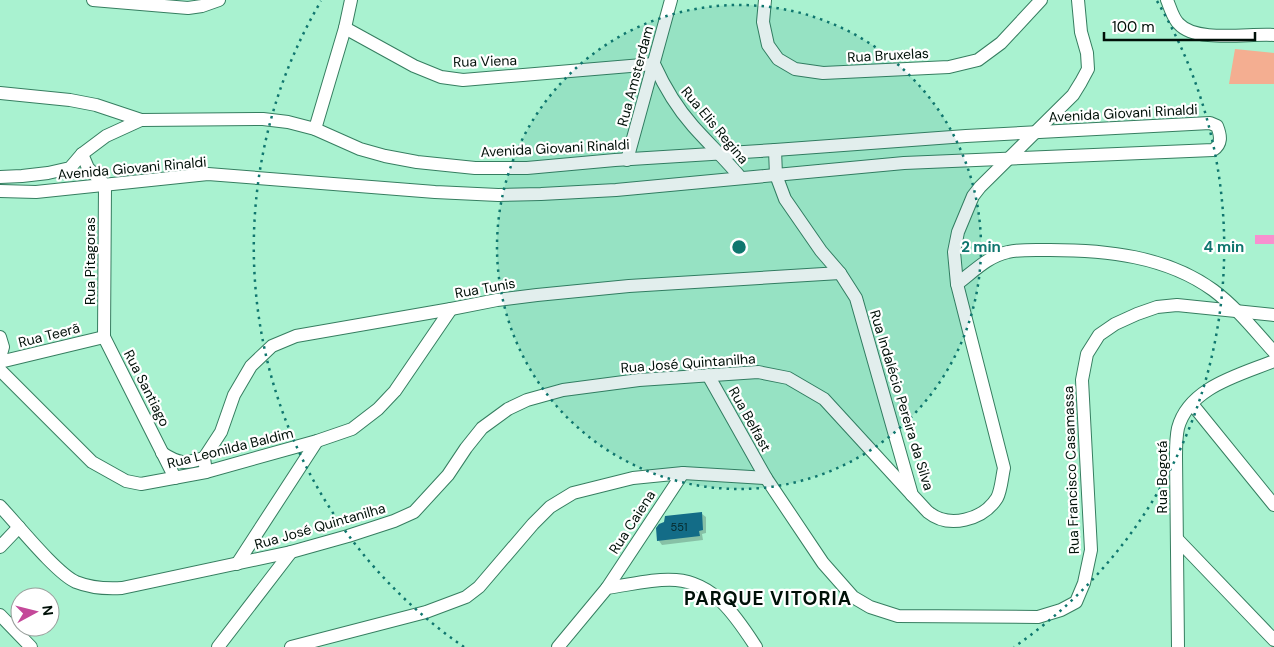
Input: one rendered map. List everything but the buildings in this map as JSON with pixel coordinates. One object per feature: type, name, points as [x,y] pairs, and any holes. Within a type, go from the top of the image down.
[{"type":"street","points":[[93,0],[188,8],[202,6],[219,0]]},
{"type":"street","points":[[315,129],[346,28],[351,0]]},
{"type":"street","name":"Rua Amsterdam","points":[[627,160],[671,0]]},
{"type":"street","name":"Rua Bruxelas","points":[[765,0],[763,22],[768,45],[778,59],[795,69],[823,73],[949,67],[978,60],[1001,43],[1041,0]]},
{"type":"street","name":"Rua Indalécio Pereira da Silva","points":[[776,175],[785,199],[821,251],[840,273],[856,298],[912,495],[929,513],[944,520],[959,521],[984,512],[998,498],[1004,468],[957,284],[954,252],[958,232],[973,196],[1073,96],[1088,69],[1087,53],[1081,32],[1078,0]]},
{"type":"street","points":[[1167,0],[1178,24],[1188,32],[1204,35],[1274,34]]},
{"type":"street","name":"Rua Viena","points":[[346,28],[414,66],[441,77],[463,80],[654,64]]},
{"type":"street","name":"Rua Elis Regina","points":[[654,64],[666,90],[692,125],[721,154],[740,178]]},
{"type":"street","points":[[0,92],[96,105],[141,120]]},
{"type":"street","name":"Avenida Giovani Rinaldi","points":[[0,177],[48,173],[70,168],[82,154],[106,136],[141,120],[263,119],[288,122],[315,129],[360,149],[418,162],[475,168],[527,168],[966,136],[1210,123],[1218,126],[1220,141],[1218,147],[1214,150],[895,163],[616,190],[498,195],[434,192],[208,174],[36,192],[0,191]]},
{"type":"street","points":[[775,150],[776,175]]},
{"type":"street","points":[[82,154],[88,168],[105,185]]},
{"type":"street","points":[[988,160],[994,167],[995,172]]},
{"type":"street","name":"Rua Pitagoras","points":[[104,337],[105,185]]},
{"type":"street","points":[[957,284],[988,260],[1007,252],[1087,250],[1114,253],[1152,261],[1187,275],[1211,289],[1227,301],[1274,352]]},
{"type":"street","name":"Rua Tunis","points":[[204,458],[221,432],[234,395],[251,366],[272,346],[296,336],[497,300],[555,293],[629,286],[840,273]]},
{"type":"street","name":"Rua Francisco Casamassa","points":[[766,478],[823,563],[853,597],[870,607],[898,616],[1038,617],[1061,610],[1076,602],[1086,575],[1090,550],[1082,380],[1087,354],[1099,335],[1115,324],[1157,307],[1177,305],[1274,315]]},
{"type":"street","name":"Rua Leonilda Baldim","points":[[0,370],[92,462],[126,481],[141,484],[206,472],[317,441],[352,429],[378,409],[395,391],[451,309]]},
{"type":"street","points":[[0,337],[2,347],[0,358]]},
{"type":"street","name":"Rua Teerã","points":[[0,362],[104,337]]},
{"type":"street","name":"Rua Santiago","points":[[104,337],[162,453]]},
{"type":"street","name":"Rua Bogotá","points":[[1178,647],[1176,456],[1178,429],[1183,415],[1192,404],[1220,382],[1274,361]]},
{"type":"street","name":"Rua José Quintanilha","points":[[0,506],[61,570],[74,581],[93,588],[122,588],[291,552],[348,536],[414,512],[448,475],[482,428],[508,409],[527,400],[572,389],[639,380],[758,372],[788,378],[824,399],[912,495]]},
{"type":"street","name":"Rua Belfast","points":[[708,375],[766,478]]},
{"type":"street","points":[[1192,404],[1274,505]]},
{"type":"street","points":[[237,564],[317,441]]},
{"type":"street","points":[[162,453],[174,461],[187,463],[204,458],[206,472]]},
{"type":"street","points":[[162,453],[175,478]]},
{"type":"street","points":[[292,647],[426,612],[466,597],[479,588],[550,507],[573,493],[633,478],[683,473],[766,478]]},
{"type":"street","name":"Rua Caiena","points":[[558,647],[607,588],[683,473]]},
{"type":"street","points":[[0,547],[19,527]]},
{"type":"street","points":[[1178,540],[1274,640]]},
{"type":"street","points":[[218,647],[291,552]]},
{"type":"street","points":[[607,588],[675,580],[699,586],[708,590],[732,612],[756,647]]},
{"type":"street","points":[[0,615],[31,647]]},
{"type":"shaded area","points":[[1235,49],[1274,53],[1274,84],[1229,84]]},
{"type":"shaded area","points":[[1255,235],[1274,235],[1274,244],[1255,244]]},
{"type":"district","name":"PARQUE VITORIA","points":[[768,598]]}]
